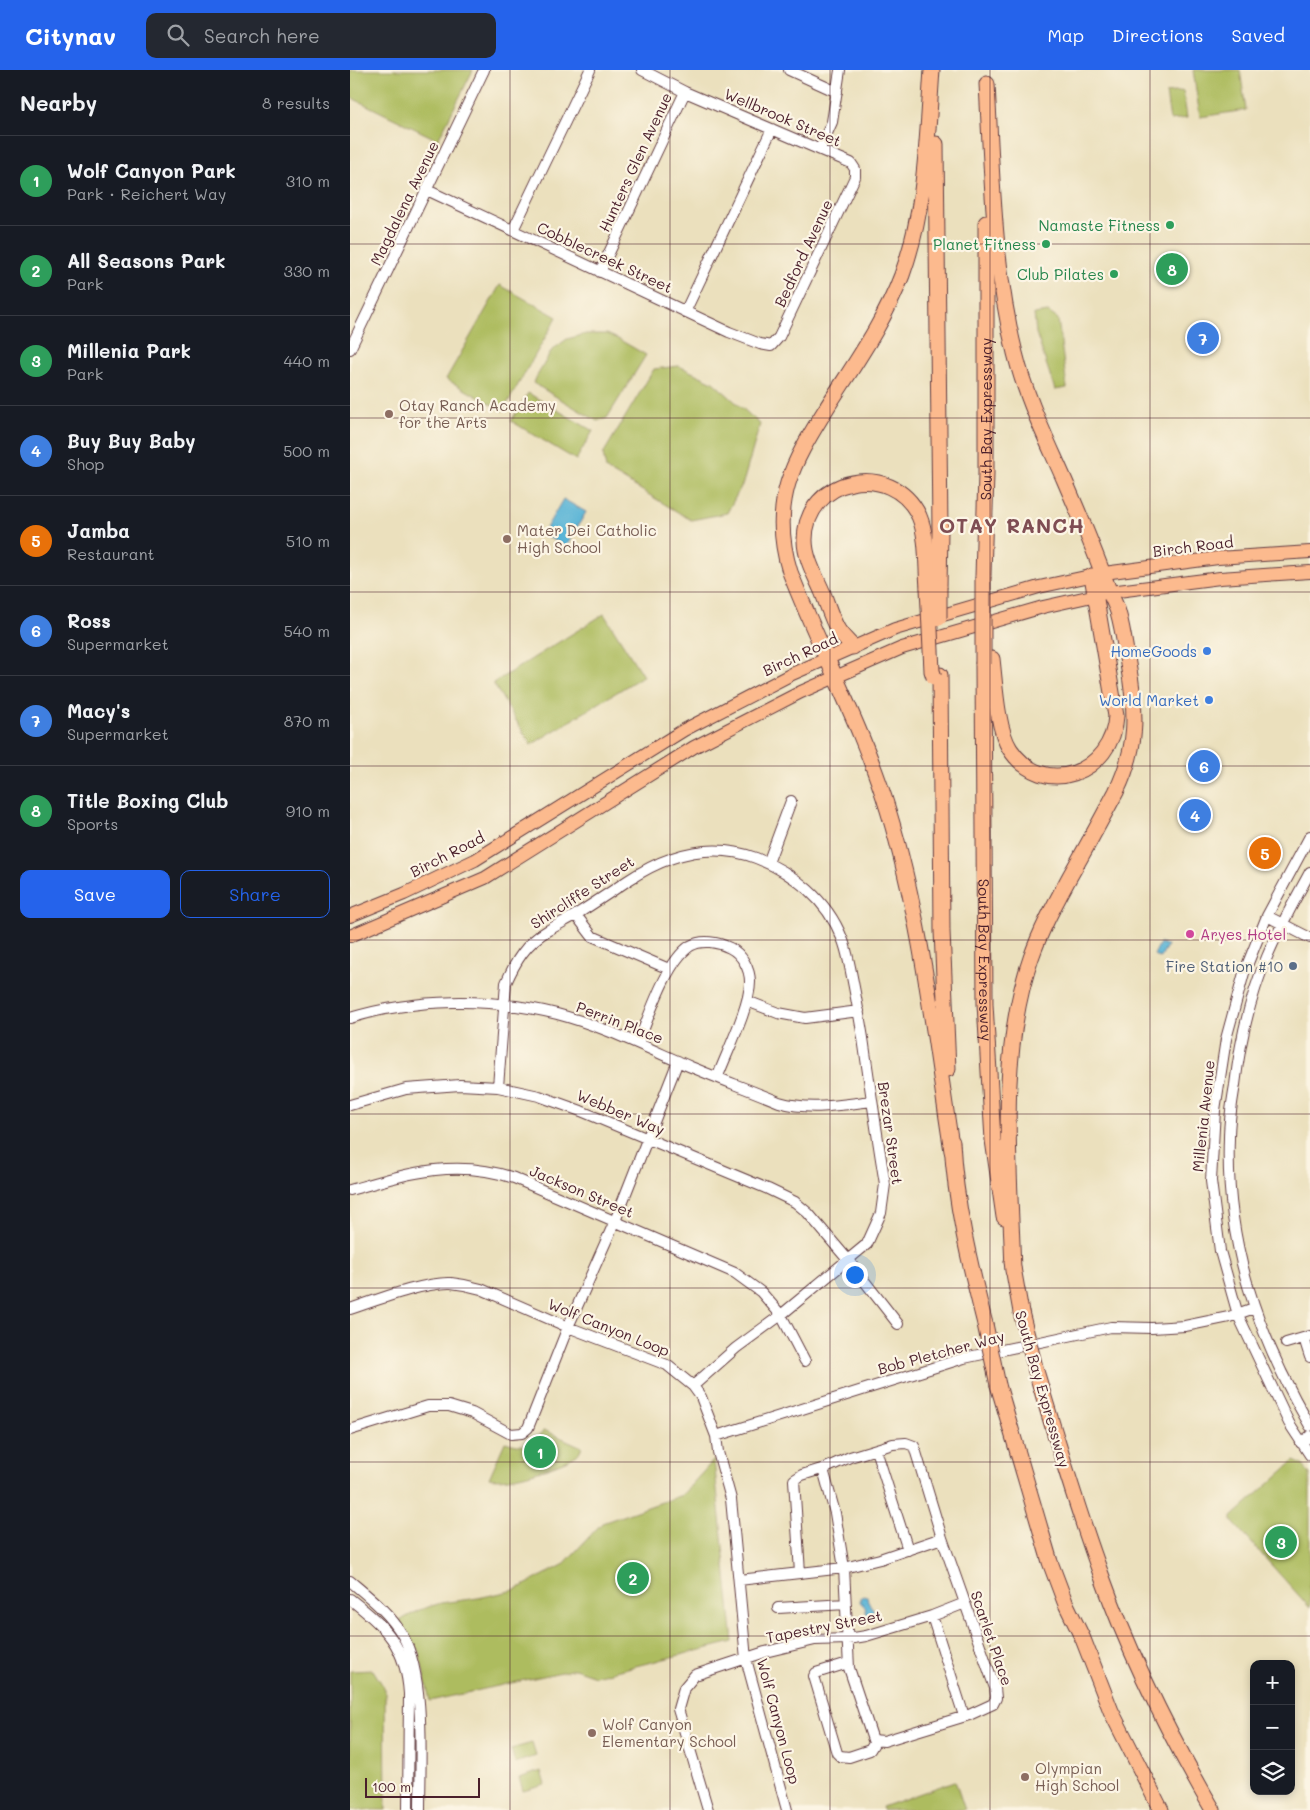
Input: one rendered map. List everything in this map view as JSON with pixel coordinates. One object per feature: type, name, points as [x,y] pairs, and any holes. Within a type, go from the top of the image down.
[{"type":"highway","points":[[934,70],[940,531],[933,587],[932,671],[937,676],[940,692],[942,931],[952,1151]]},
{"type":"highway","points":[[934,70],[922,195],[916,228],[907,260],[895,292],[880,322],[799,456],[792,472],[785,493],[782,525],[784,544],[788,563],[826,658],[873,766],[902,859],[918,934],[969,1255],[998,1385],[1050,1562],[1111,1711],[1161,1810]]},
{"type":"highway","points":[[987,77],[998,260],[1013,346],[1040,428],[1098,575],[1103,594],[1116,716],[1115,729],[1107,748],[1099,759],[1088,767],[1070,775],[1050,775],[1031,769],[1015,757],[1007,745],[1002,732],[988,662]]},
{"type":"highway","name":"South Bay Expressway","points":[[987,77],[986,474],[983,580],[988,662],[984,970],[986,1039],[996,1166],[1021,1312],[1036,1371],[1080,1517],[1114,1610],[1157,1706],[1213,1810]]},
{"type":"highway","points":[[853,647],[838,630],[810,563],[806,546],[809,520],[819,502],[829,493],[847,483],[868,481],[889,486],[906,498],[918,515],[923,529],[933,587]]},
{"type":"highway","points":[[1013,1271],[1008,1115],[1012,1046],[1021,992],[1031,956],[1045,923],[1121,782],[1134,738],[1135,715],[1132,686],[1121,621],[1118,610],[1103,594]]},
{"type":"main road","name":"Birch Road","points":[[350,916],[404,894],[475,860],[684,730],[792,674],[895,629],[1039,587],[1098,575],[1218,558],[1310,552]]},
{"type":"main road","points":[[350,936],[485,878],[694,748],[801,692],[902,648],[1044,607],[1103,594],[1220,578],[1310,572]]},
{"type":"street","name":"Magdalena Avenue","points":[[350,349],[354,328],[427,190],[484,70]]},
{"type":"street","points":[[513,230],[590,70]]},
{"type":"street","name":"Wellbrook Street","points":[[642,70],[685,92],[851,163],[855,169]]},
{"type":"street","points":[[789,70],[837,92]]},
{"type":"street","points":[[820,149],[832,122],[840,70]]},
{"type":"street","name":"Hunters Glen Avenue","points":[[600,272],[685,92]]},
{"type":"street","points":[[686,312],[772,129]]},
{"type":"street","name":"Bedford Avenue","points":[[771,346],[779,337],[854,177],[855,169]]},
{"type":"street","name":"Cobblecreek Street","points":[[427,190],[686,312],[760,344],[771,346]]},
{"type":"street","points":[[768,863],[791,801]]},
{"type":"street","name":"Millenia Avenue","points":[[1310,836],[1267,916],[1244,972],[1226,1039],[1214,1130],[1211,1181],[1219,1242],[1238,1315],[1285,1415],[1300,1442],[1310,1455]]},
{"type":"street","name":"Shircliffe Street","points":[[498,1087],[506,983],[512,967],[521,953],[545,931],[576,915],[645,869],[674,856],[705,851],[730,852],[748,855],[768,863]]},
{"type":"street","name":"Brezar Street","points":[[693,1386],[736,1348],[781,1315],[867,1244],[881,1213],[885,1184],[859,1011],[843,941],[824,906],[803,884],[768,863]]},
{"type":"street","name":"Millenia Avenue","points":[[1310,872],[1266,958],[1254,994],[1238,1063],[1229,1130],[1228,1172],[1232,1217],[1254,1308],[1277,1363],[1310,1426]]},
{"type":"street","points":[[576,915],[592,936],[669,969]]},
{"type":"street","points":[[1267,916],[1310,938]]},
{"type":"street","points":[[638,1043],[669,969],[681,954],[691,945],[708,942],[720,944],[735,951],[749,972],[750,984],[747,1001],[718,1076]]},
{"type":"street","points":[[747,1001],[778,1013],[805,1018],[859,1011]]},
{"type":"street","name":"Perrin Place","points":[[350,1018],[368,1012],[409,1005],[458,1002],[504,1005],[556,1014],[581,1021],[779,1102],[794,1106],[818,1108],[872,1101]]},
{"type":"street","points":[[350,1430],[428,1406],[449,1406],[472,1413],[512,1434],[522,1433],[528,1428],[568,1327],[615,1221],[678,1061]]},
{"type":"street","name":"Webber Way","points":[[350,1105],[406,1089],[460,1085],[498,1087],[550,1100],[745,1179],[795,1202],[808,1213],[848,1260],[898,1324]]},
{"type":"street","points":[[1214,1130],[1229,1130]]},
{"type":"street","name":"Jackson Street","points":[[350,1190],[412,1172],[450,1168],[514,1178],[735,1273],[761,1292],[781,1315],[805,1361]]},
{"type":"street","name":"Wolf Canyon Loop","points":[[350,1309],[425,1286],[450,1283],[481,1289],[568,1327],[667,1366],[693,1386],[709,1414],[731,1499],[746,1659],[786,1810]]},
{"type":"street","name":"Bob Pletcher Way","points":[[716,1436],[964,1358],[1111,1327],[1152,1328],[1185,1326],[1238,1315],[1254,1308]]},
{"type":"street","points":[[1286,1343],[1307,1337],[1310,1357]]},
{"type":"street","points":[[1300,1442],[1310,1436]]},
{"type":"street","name":"Scarlet Place","points":[[800,1573],[794,1480],[802,1475],[823,1469],[850,1457],[893,1444],[906,1443],[914,1446],[942,1538],[995,1688],[996,1698],[993,1704],[985,1709],[884,1741],[876,1740]]},
{"type":"street","points":[[876,1450],[908,1550]]},
{"type":"street","points":[[823,1469],[833,1505],[844,1568],[848,1663],[873,1740],[876,1740],[870,1750],[849,1757],[840,1756],[837,1752],[814,1676],[816,1673],[848,1663]]},
{"type":"street","points":[[739,1580],[844,1568],[880,1560],[942,1538]]},
{"type":"street","points":[[350,1581],[382,1608],[403,1636],[411,1656],[418,1694],[420,1810]]},
{"type":"street","points":[[350,1599],[384,1627],[395,1641],[402,1660],[408,1682],[408,1810]]},
{"type":"street","name":"Tapestry Street","points":[[708,1810],[678,1709],[684,1688],[695,1675],[765,1652],[815,1640],[848,1639],[866,1636],[932,1616],[965,1603]]},
{"type":"street","points":[[778,1608],[846,1604]]},
{"type":"street","points":[[932,1616],[964,1716]]},
{"type":"green space","points":[[350,70],[473,70],[438,140],[350,97]]},
{"type":"green space","points":[[1193,70],[1240,70],[1246,110],[1200,117]]},
{"type":"green space","points":[[1183,91],[1187,118],[1170,120],[1166,93]]},
{"type":"green space","points":[[500,285],[557,317],[503,411],[446,379]]},
{"type":"green space","points":[[1048,312],[1058,319],[1067,388],[1055,390],[1036,333],[1034,314]]},
{"type":"green space","points":[[586,334],[607,334],[646,355],[607,418],[597,421],[533,383],[552,350],[567,339]]},
{"type":"green space","points":[[679,366],[713,382],[760,424],[743,483],[727,513],[691,520],[606,469],[603,454],[654,369]]},
{"type":"green space","points":[[528,393],[593,431],[576,460],[511,421]]},
{"type":"green space","points":[[604,614],[643,676],[531,745],[493,683]]},
{"type":"green space","points":[[544,1430],[582,1447],[579,1453],[546,1469],[508,1478],[489,1478],[505,1442],[527,1445],[535,1440]]},
{"type":"green space","points":[[714,1460],[733,1642],[595,1676],[575,1669],[430,1701],[419,1652],[399,1621],[419,1610],[441,1603],[515,1590],[563,1565],[602,1523],[682,1495]]},
{"type":"green space","points":[[1294,1461],[1303,1465],[1310,1474],[1310,1608],[1232,1521],[1232,1517]]},
{"type":"green space","points":[[373,1670],[385,1689],[386,1810],[350,1810],[350,1671]]},
{"type":"green space","points":[[532,1743],[536,1756],[515,1763],[511,1749]]},
{"type":"green space","points":[[541,1771],[545,1785],[523,1791],[519,1778]]},
{"type":"green space","points":[[955,1781],[965,1810],[883,1810],[882,1807]]},
{"type":"water","points":[[563,499],[586,512],[566,547],[542,535]]},
{"type":"water","points":[[1160,943],[1167,946],[1160,958],[1154,955]]},
{"type":"water","points":[[861,1597],[867,1597],[874,1610],[871,1616],[867,1615],[865,1607],[860,1602]]},
{"type":"place","name":"Namaste Fitness","points":[[1170,225]]},
{"type":"place","name":"Planet Fitness","points":[[1046,244]]},
{"type":"place","name":"Title Boxing Club","points":[[1172,269]]},
{"type":"place","name":"Club Pilates","points":[[1114,274]]},
{"type":"place","name":"Macy's","points":[[1203,338]]},
{"type":"place","name":"Otay Ranch Academy for the Arts","points":[[389,414]]},
{"type":"place","name":"Mater Dei Catholic High School","points":[[507,539]]},
{"type":"place","name":"HomeGoods","points":[[1207,651]]},
{"type":"place","name":"World Market","points":[[1209,700]]},
{"type":"place","name":"Ross","points":[[1204,766]]},
{"type":"place","name":"Buy Buy Baby","points":[[1195,815]]},
{"type":"place","name":"Jamba","points":[[1265,853]]},
{"type":"place","name":"Aryes Hotel","points":[[1190,934]]},
{"type":"place","name":"Fire Station #10","points":[[1293,966]]},
{"type":"place","name":"Wolf Canyon Park","points":[[540,1452]]},
{"type":"place","name":"Millenia Park","points":[[1281,1542]]},
{"type":"place","name":"All Seasons Park","points":[[633,1578]]},
{"type":"place","name":"Wolf Canyon Elementary School","points":[[592,1733]]},
{"type":"place","name":"Olympian High School","points":[[1025,1777]]},
{"type":"district","name":"OTAY RANCH","points":[[1012,525]]}]
